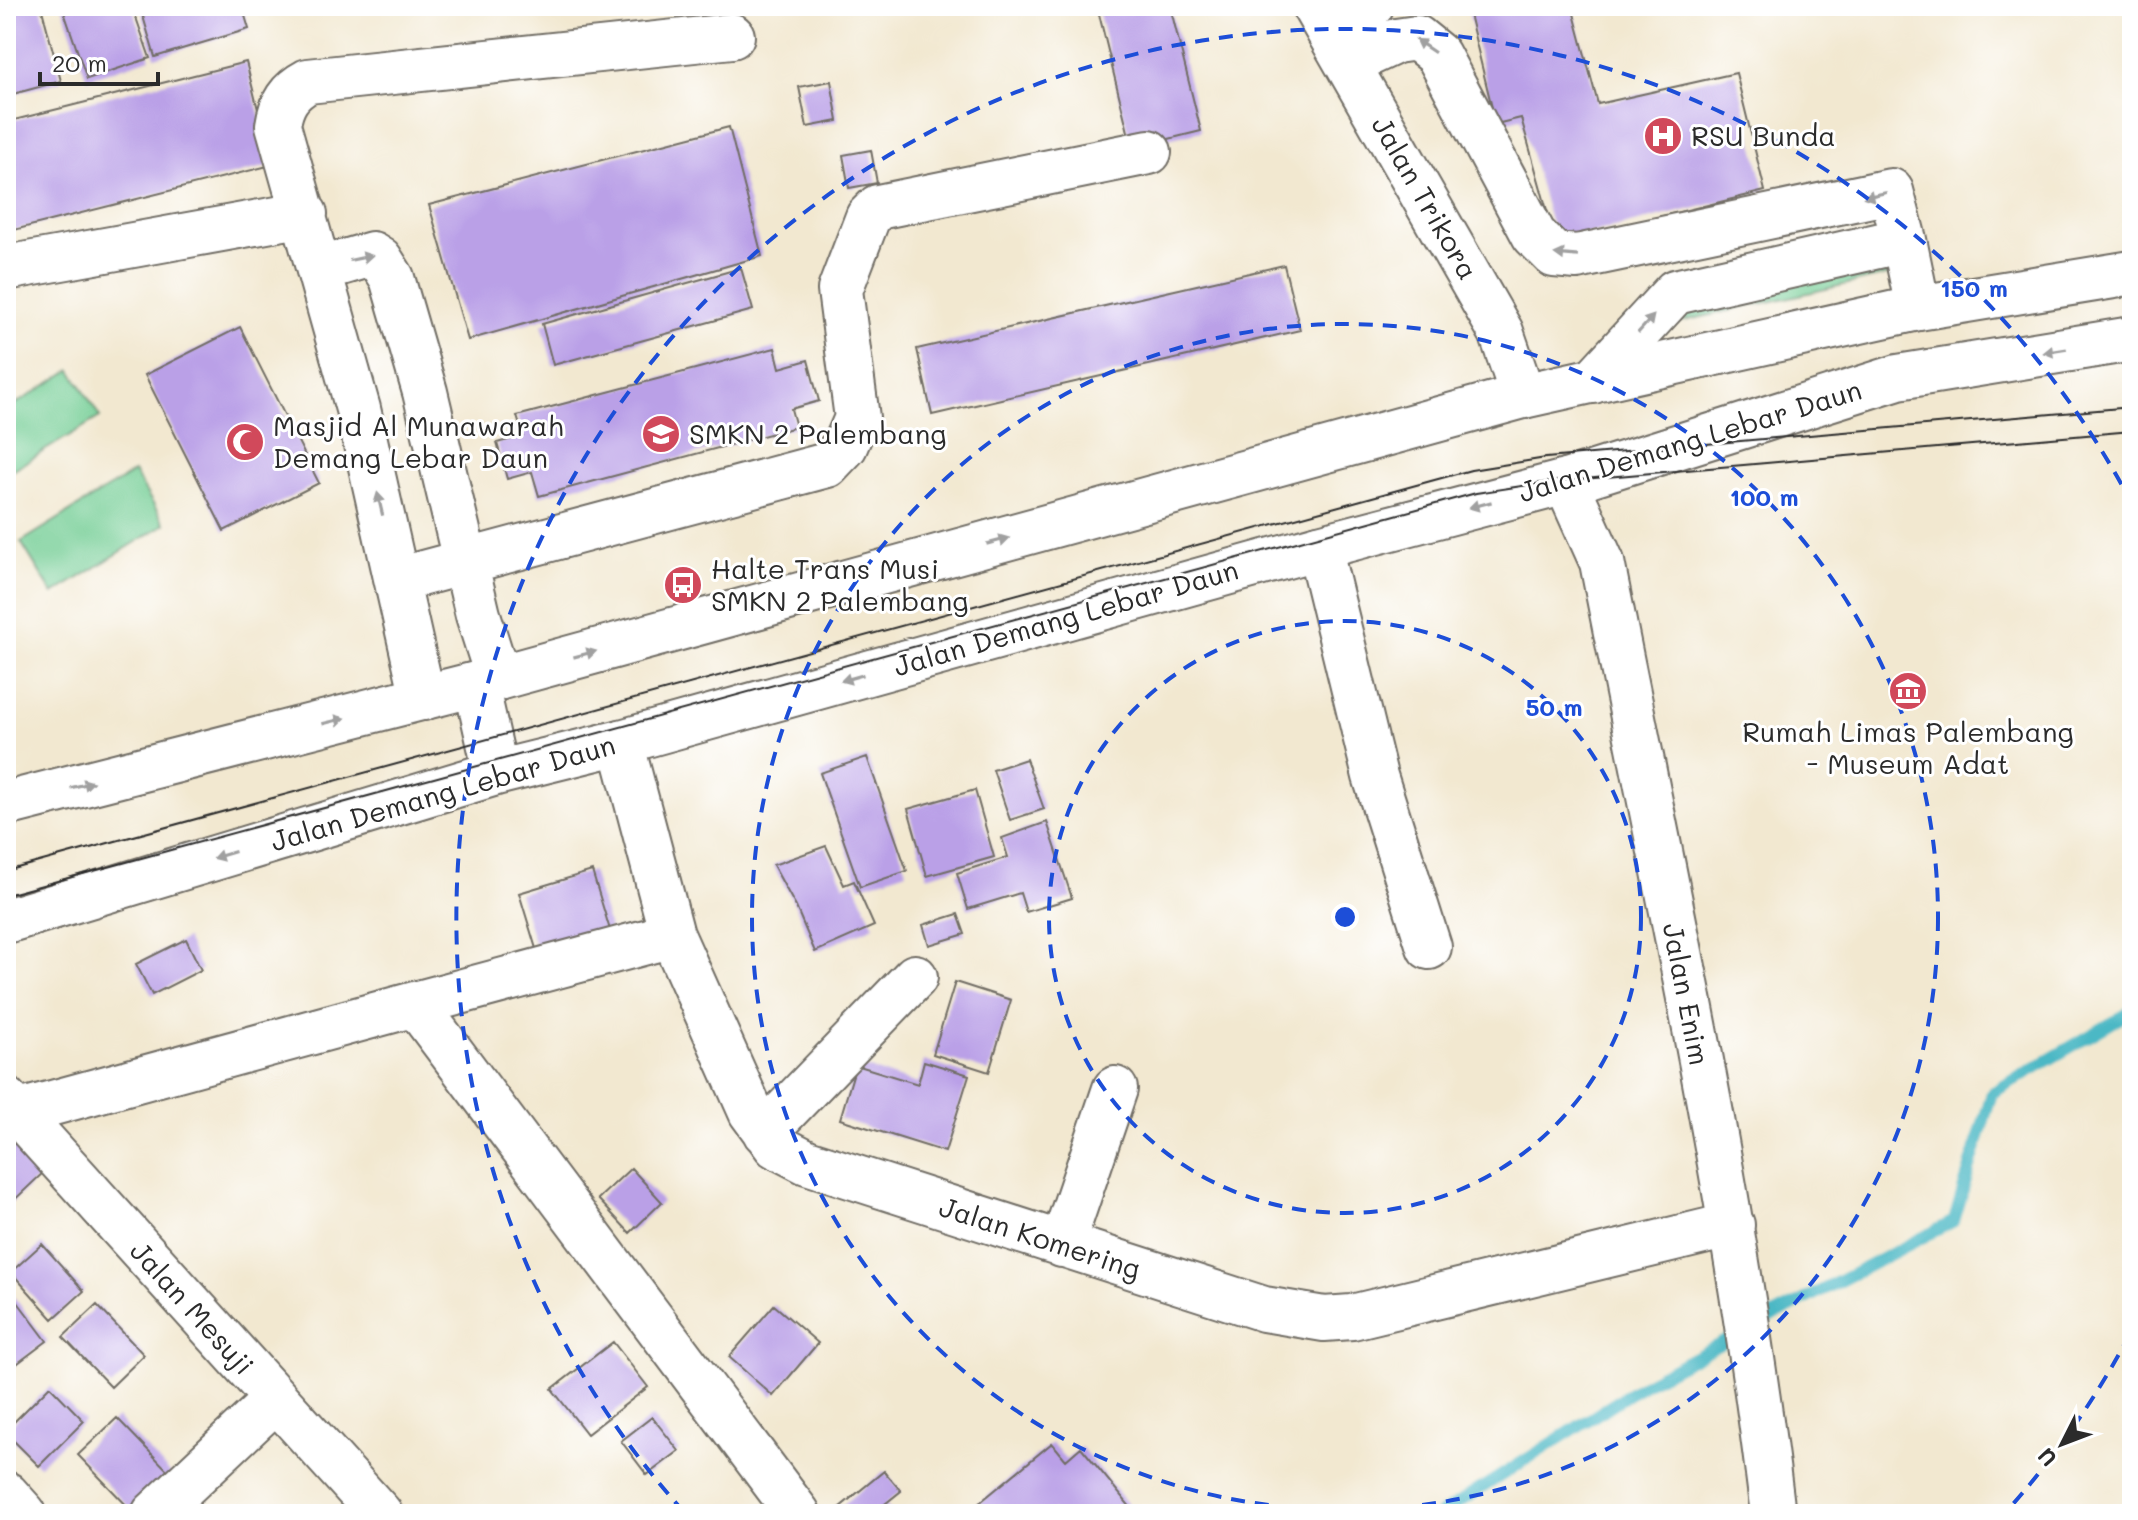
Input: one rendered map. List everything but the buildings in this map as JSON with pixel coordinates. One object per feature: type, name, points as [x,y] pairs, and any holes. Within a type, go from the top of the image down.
[{"type":"main road","points":[[1321,16],[1371,6]]},
{"type":"main road","name":"Jalan Trikora","points":[[1321,16],[1501,332],[1523,396]]},
{"type":"main road","points":[[423,698],[358,409],[278,125],[284,101],[297,87],[308,81],[732,36]]},
{"type":"main road","points":[[1349,63],[1396,41],[1417,38],[1438,55],[1534,235],[1554,255],[1577,257],[1891,191],[1918,308]]},
{"type":"main road","points":[[397,580],[827,465],[845,446],[857,418],[840,290],[868,217],[878,207],[1149,152]]},
{"type":"main road","points":[[6,268],[305,214]]},
{"type":"main road","points":[[1593,381],[1675,292],[1904,240]]},
{"type":"main road","points":[[321,269],[372,254],[380,259],[392,278],[425,392],[467,560],[487,681],[496,773]]},
{"type":"main road","points":[[6,804],[487,681],[1523,396],[1918,308],[2132,273]]},
{"type":"main road","name":"Jalan Demang Lebar Daun","points":[[6,921],[496,773],[621,742],[1319,547],[1566,482],[1898,377],[2132,339]]},
{"type":"main road","points":[[358,409],[425,392]]},
{"type":"main road","name":"Jalan Enim","points":[[1566,482],[1602,562],[1732,1225],[1757,1380],[1773,1514]]},
{"type":"main road","points":[[1319,547],[1375,776],[1429,947]]},
{"type":"main road","name":"Jalan Komering","points":[[621,742],[672,935],[751,1112],[776,1146],[807,1162],[1264,1309],[1324,1319],[1352,1317],[1732,1225]]},
{"type":"main road","points":[[11,1107],[672,935]]},
{"type":"main road","points":[[765,1132],[915,977]]},
{"type":"main road","points":[[415,1004],[798,1514]]},
{"type":"main road","points":[[1062,1245],[1115,1089]]},
{"type":"main road","name":"Jalan Mesuji","points":[[11,1107],[380,1514]]},
{"type":"main road","points":[[154,1514],[275,1400]]},
{"type":"main road","points":[[6,1494],[24,1514]]},
{"type":"green space","points":[[1885,259],[1888,275],[1675,323],[1672,307]]},
{"type":"green space","points":[[71,370],[100,417],[6,474],[6,410]]},
{"type":"green space","points":[[134,472],[165,524],[53,594],[21,542]]},
{"type":"waterway","points":[[1756,1325],[1954,1221],[1992,1093],[2132,1011]]},
{"type":"waterway","points":[[1441,1514],[1646,1383],[1739,1334]]},
{"type":"tram line","points":[[6,871],[1471,470],[1546,458],[2132,407]]},
{"type":"tram line","points":[[6,895],[1476,493],[1549,482],[2132,431]]},
{"type":"place","name":"RSU Bunda","points":[[1663,136]]},
{"type":"place","name":"SMKN 2 Palembang","points":[[661,434]]},
{"type":"place","name":"Masjid Al Munawarah Demang Lebar Daun","points":[[245,442]]},
{"type":"place","name":"Halte Trans Musi SMKN 2 Palembang","points":[[683,585]]},
{"type":"place","name":"Rumah Limas Palembang - Museum Adat","points":[[1908,691]]}]
